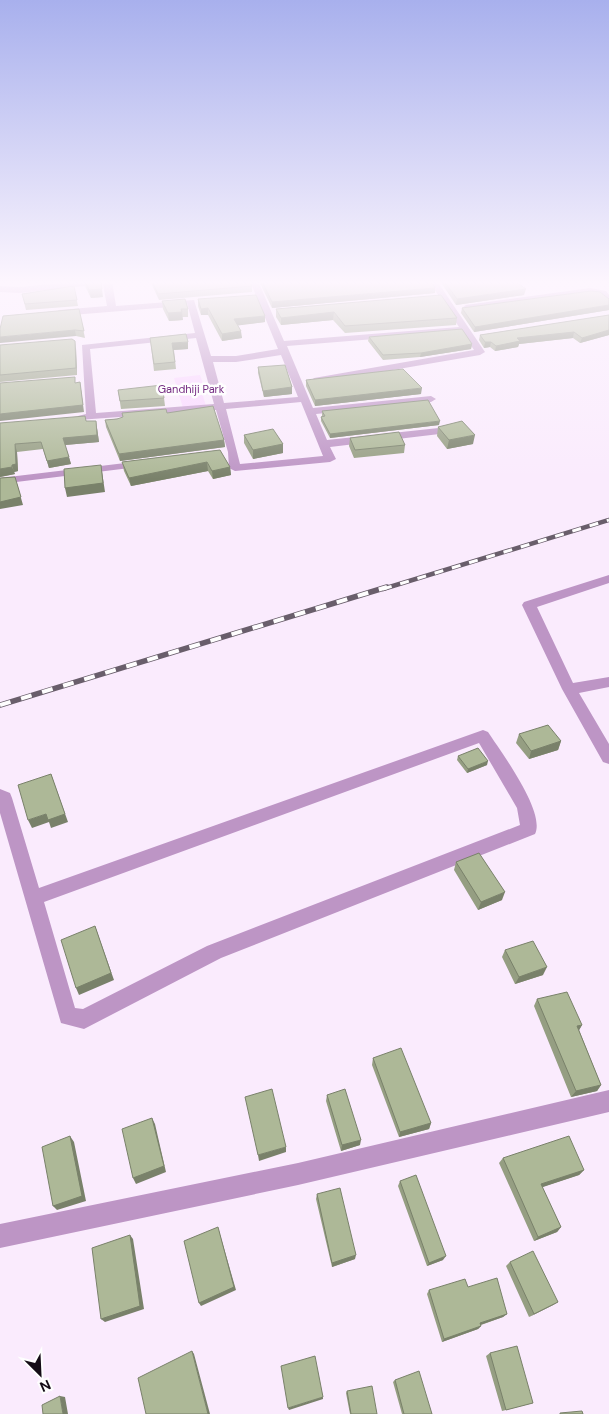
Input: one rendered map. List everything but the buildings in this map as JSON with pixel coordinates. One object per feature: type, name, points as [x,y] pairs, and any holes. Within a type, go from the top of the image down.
[{"type":"street","points":[[80,347],[82,379],[91,417]]},
{"type":"street","points":[[203,347],[206,359],[219,408],[228,453],[235,468],[330,459],[283,347],[236,359],[206,359]]},
{"type":"street","points":[[298,383],[480,352],[477,347]]},
{"type":"street","points":[[73,419],[219,408],[305,399]]},
{"type":"street","points":[[310,411],[431,399]]},
{"type":"street","points":[[324,444],[448,430]]},
{"type":"street","points":[[0,480],[158,462]]},
{"type":"street","points":[[609,579],[528,605],[569,689],[609,758]]},
{"type":"street","points":[[569,689],[609,682]]},
{"type":"street","points":[[0,796],[4,798],[33,898],[68,1016],[84,1019],[214,952],[529,829],[525,807],[483,736],[33,898]]},
{"type":"street","points":[[0,1236],[298,1174],[609,1101]]},
{"type":"green space","name":"Gandhiji Park","points":[[200,375],[207,395],[203,396],[206,406],[183,408],[174,378]]},
{"type":"railway","points":[[383,589],[609,520]]},
{"type":"railway","points":[[0,705],[387,587]]}]
